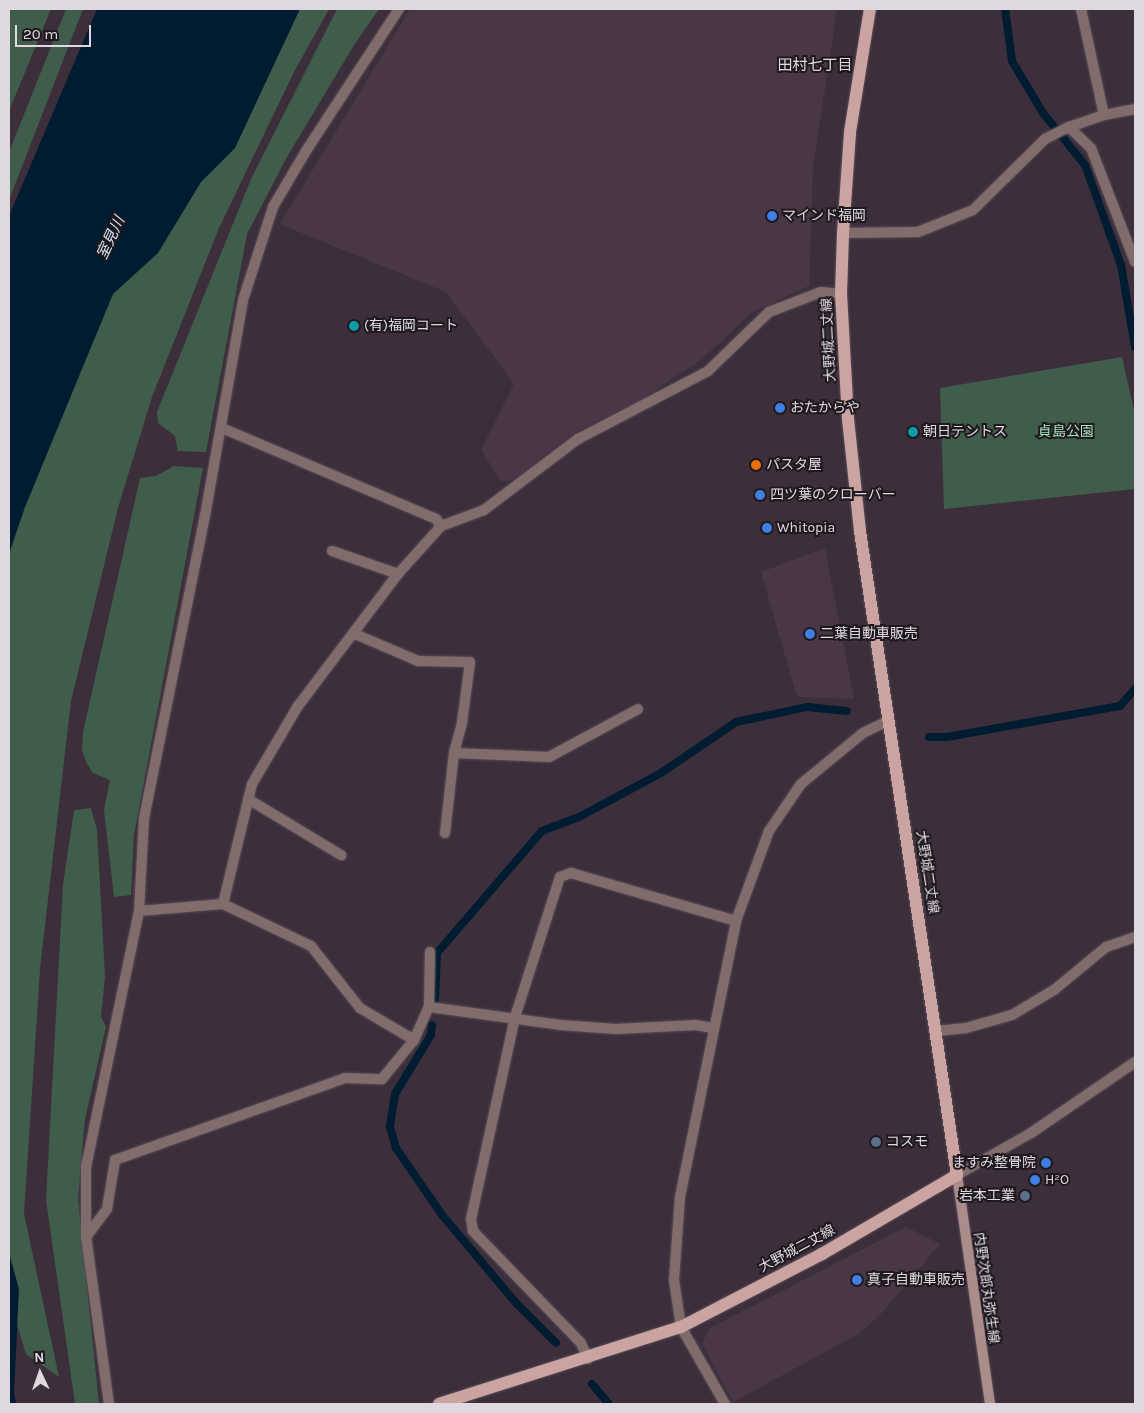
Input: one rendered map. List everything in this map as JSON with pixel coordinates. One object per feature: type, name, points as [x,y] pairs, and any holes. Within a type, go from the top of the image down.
[{"type":"main road","name":"大野城二丈線","points":[[439,1404],[588,1359],[681,1327],[822,1254],[957,1175],[937,1031],[860,531],[841,294],[850,132],[870,9]]},
{"type":"main road","name":"内野次郎丸弥生線","points":[[957,1175],[990,1404]]},
{"type":"street","points":[[109,1404],[86,1237],[86,1167],[139,911],[144,818],[222,428],[243,300],[273,207],[311,143],[399,9]]},
{"type":"street","points":[[1081,9],[1104,115]]},
{"type":"street","points":[[843,233],[918,232],[973,210],[1045,139],[1070,127],[1104,115],[1135,109]]},
{"type":"street","points":[[1070,127],[1091,148],[1135,262]]},
{"type":"street","points":[[223,904],[252,784],[298,706],[355,634],[398,574],[441,526],[484,510],[578,439],[708,371],[769,312],[821,292],[841,294]]},
{"type":"street","points":[[222,428],[436,519],[441,526]]},
{"type":"street","points":[[332,551],[398,574]]},
{"type":"street","points":[[355,634],[418,661],[470,662],[462,722],[454,753],[446,834]]},
{"type":"street","points":[[454,753],[549,757],[638,709]]},
{"type":"street","points":[[724,1404],[681,1327],[674,1280],[680,1197],[736,921],[769,831],[801,784],[863,733],[888,721]]},
{"type":"street","points":[[248,799],[341,855]]},
{"type":"street","points":[[588,1359],[581,1343],[473,1232],[471,1219],[515,1017],[560,877],[571,873],[736,921]]},
{"type":"street","points":[[139,911],[223,904],[311,946],[360,1008],[414,1040]]},
{"type":"street","points":[[937,1031],[966,1028],[1012,1015],[1054,990],[1106,947],[1135,937]]},
{"type":"street","points":[[86,1237],[107,1210],[115,1160],[345,1078],[382,1079],[414,1040],[428,1007],[430,952]]},
{"type":"street","points":[[428,1007],[515,1017],[560,1025],[616,1030],[696,1025],[713,1028]]},
{"type":"street","points":[[957,1175],[1031,1133],[1135,1062]]},
{"type":"shaded area","points":[[410,9],[837,9],[813,168],[809,286],[752,312],[702,359],[644,398],[572,434],[513,480],[501,481],[481,450],[514,384],[446,292],[280,224]]},
{"type":"shaded area","name":"二葉自動車販売","points":[[825,548],[854,699],[797,697],[761,572]]},
{"type":"shaded area","name":"真子自動車販売","points":[[906,1227],[940,1244],[880,1315],[860,1333],[733,1402],[702,1343],[710,1328]]},
{"type":"green space","points":[[9,9],[51,9],[9,111]]},
{"type":"green space","points":[[66,9],[83,9],[9,200],[9,152]]},
{"type":"green space","points":[[290,9],[329,9],[294,72],[219,228],[152,397],[118,508],[71,701],[40,969],[24,1214],[59,1377],[26,1354],[9,1299],[9,451]]},
{"type":"green space","points":[[337,9],[379,9],[354,45],[287,157],[247,234],[206,452],[178,451],[175,436],[158,423],[157,412],[251,179]]},
{"type":"green space","name":"貞島公園","points":[[1122,357],[1135,415],[1135,489],[944,509],[940,388]]},
{"type":"green space","points":[[174,466],[203,468],[134,835],[131,895],[114,897],[104,810],[110,780],[93,773],[86,762],[82,750],[83,732],[140,478],[156,476]]},
{"type":"green space","points":[[91,808],[97,830],[105,977],[101,1017],[106,1027],[85,1119],[78,1198],[99,1404],[75,1404],[46,1200],[63,885],[74,810]]},
{"type":"water","name":"室見川","points":[[97,9],[300,9],[235,148],[201,182],[158,253],[113,294],[25,507],[9,554],[9,216]]},
{"type":"water","points":[[9,1253],[19,1289],[14,1393],[16,1404],[9,1404]]},
{"type":"waterway","points":[[1005,9],[1012,61],[1043,113],[1085,165],[1121,265],[1135,347]]},
{"type":"waterway","points":[[929,737],[947,737],[1120,706],[1135,689]]},
{"type":"waterway","points":[[435,999],[437,953],[542,831],[579,817],[661,773],[736,722],[807,707],[847,711]]},
{"type":"waterway","points":[[432,1025],[431,1035],[395,1094],[390,1127],[396,1148],[442,1215],[517,1304],[556,1343]]},
{"type":"waterway","points":[[592,1384],[609,1404]]},
{"type":"place","name":"マインド福岡","points":[[772,216]]},
{"type":"place","name":"(有)福岡コート","points":[[354,326]]},
{"type":"place","name":"おたからや","points":[[780,408]]},
{"type":"place","name":"朝日テントス","points":[[913,432]]},
{"type":"place","name":"パスタ屋","points":[[756,465]]},
{"type":"place","name":"四ツ葉のクローバー","points":[[760,495]]},
{"type":"place","name":"Whitopia","points":[[767,528]]},
{"type":"place","name":"二葉自動車販売","points":[[810,634]]},
{"type":"place","name":"コスモ","points":[[876,1142]]},
{"type":"place","name":"ますみ整骨院","points":[[1046,1163]]},
{"type":"place","name":"H²O","points":[[1035,1180]]},
{"type":"place","name":"岩本工業","points":[[1025,1196]]},
{"type":"place","name":"真子自動車販売","points":[[857,1280]]},
{"type":"district","name":"田村七丁目","points":[[815,66]]}]
